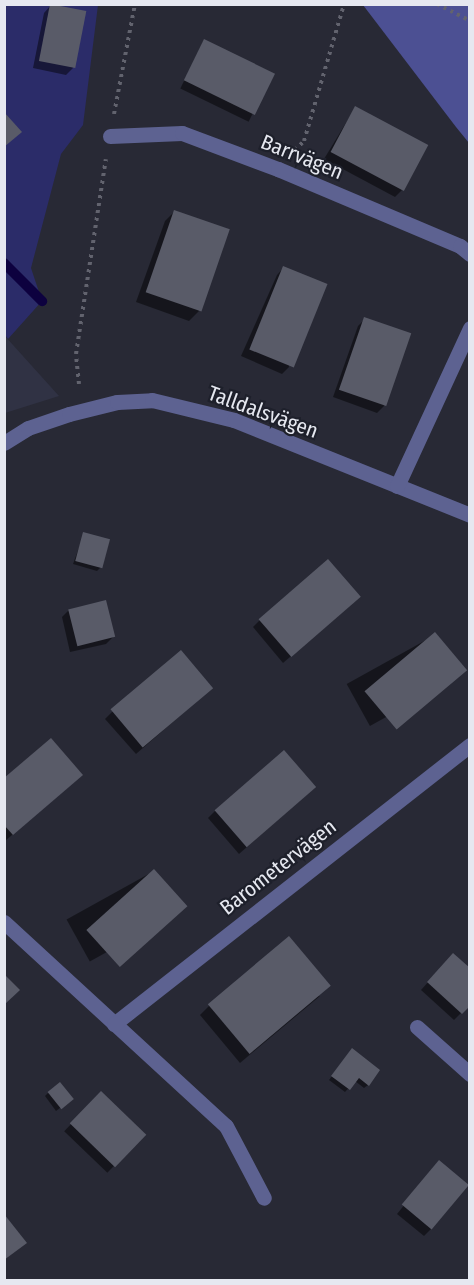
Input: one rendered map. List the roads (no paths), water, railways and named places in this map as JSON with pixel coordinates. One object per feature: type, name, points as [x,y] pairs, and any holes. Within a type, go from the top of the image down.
[{"type":"street","name":"Barrvägen","points":[[110,136],[182,133],[278,169],[460,246],[470,254]]},
{"type":"street","points":[[398,486],[470,328]]},
{"type":"street","name":"Talldalsvägen","points":[[4,443],[28,428],[69,414],[117,402],[152,400],[234,420],[470,515]]},
{"type":"street","name":"Barometervägen","points":[[114,1024],[470,745]]},
{"type":"street","points":[[4,922],[226,1126],[264,1198]]},
{"type":"street","points":[[417,1027],[470,1074]]},
{"type":"waterway","points":[[4,263],[42,301]]}]
